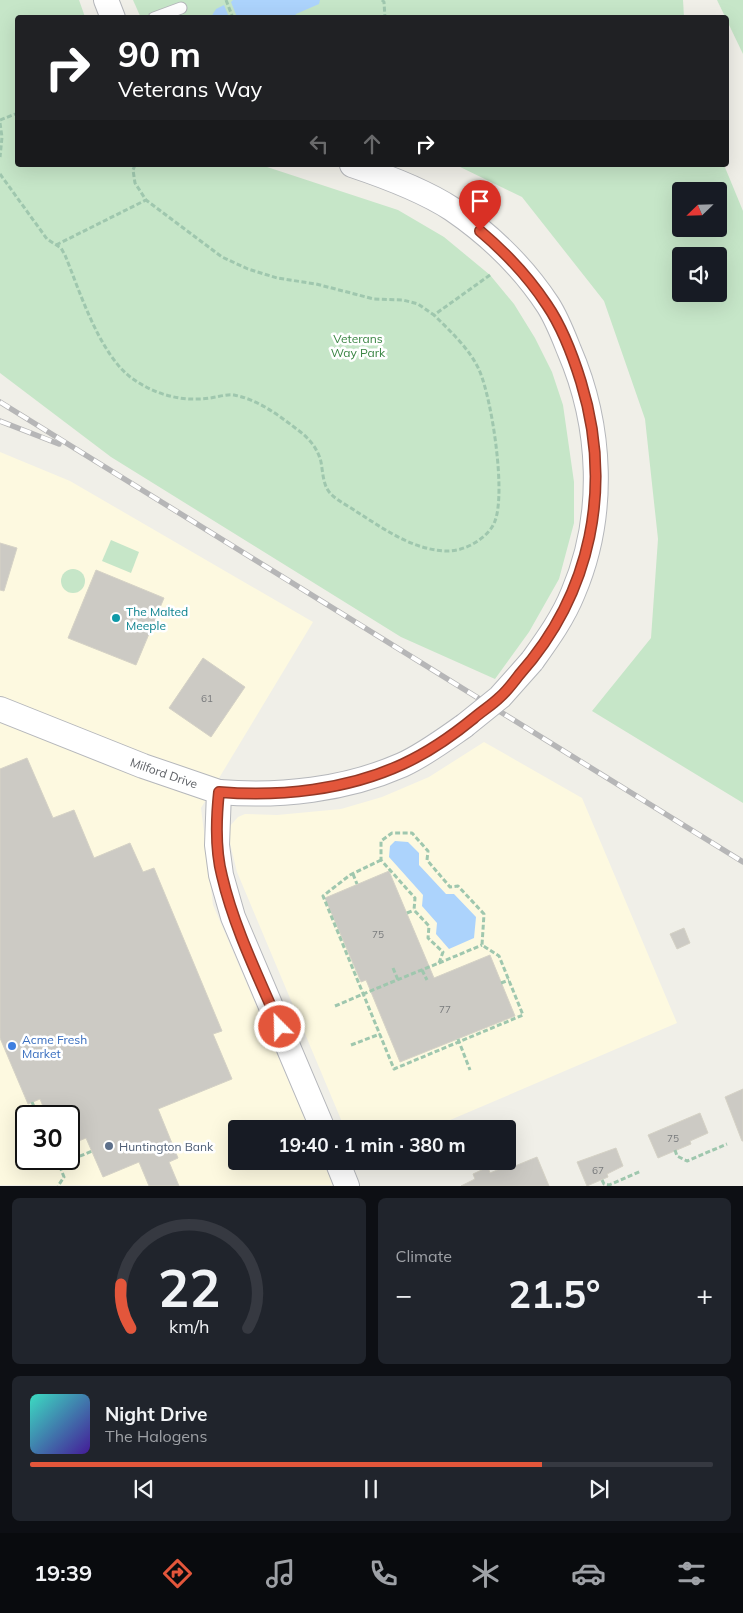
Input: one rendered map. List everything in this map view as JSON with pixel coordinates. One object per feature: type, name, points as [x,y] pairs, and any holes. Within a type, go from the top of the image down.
[{"type":"street","points":[[106,0],[112,15]]},
{"type":"street","name":"Milford Drive","points":[[0,709],[143,766],[219,792],[248,794],[290,792],[333,786],[368,778],[403,764],[434,748],[500,697],[532,661],[555,628],[573,593],[586,552],[596,485],[596,454],[593,427],[577,368],[549,306],[506,253],[451,209],[419,192],[357,167]]},
{"type":"street","points":[[219,792],[217,845],[221,875],[234,917],[319,1120]]},
{"type":"street","points":[[341,1170],[347,1186]]},
{"type":"lane","points":[[162,15],[181,8]]},
{"type":"path","points":[[226,0],[232,15]]},
{"type":"path","points":[[382,0],[384,2],[385,15]]},
{"type":"path","points":[[0,157],[2,137],[0,122],[15,114]]},
{"type":"path","points":[[0,174],[47,239],[61,248],[106,348],[119,366],[132,379],[171,398],[193,399],[232,394],[253,400],[266,407],[304,434],[317,450],[321,461],[324,482],[330,493],[396,535],[416,545],[446,551],[458,550],[482,538],[494,523],[499,509],[490,401],[479,370],[463,346],[434,315],[418,304],[403,300],[374,299],[316,284],[277,278],[248,269],[222,257],[146,200],[135,183],[134,167]]},
{"type":"path","points":[[56,245],[146,200]]},
{"type":"path","points":[[434,315],[490,275]]},
{"type":"path","points":[[414,910],[416,898],[381,860],[381,841],[392,833],[412,833],[428,851],[427,860],[450,886],[458,886],[484,914],[482,945]]},
{"type":"path","points":[[381,860],[353,874],[323,896],[394,1068],[527,1013]]},
{"type":"path","points":[[353,874],[357,884]]},
{"type":"path","points":[[407,913],[414,910]]},
{"type":"path","points":[[414,910],[430,926],[428,938],[443,952],[439,963]]},
{"type":"path","points":[[335,1006],[482,945]]},
{"type":"path","points":[[482,945],[499,956],[523,1015]]},
{"type":"path","points":[[393,968],[398,980]]},
{"type":"path","points":[[422,970],[427,980]]},
{"type":"path","points":[[502,983],[509,980]]},
{"type":"path","points":[[351,1045],[380,1034]]},
{"type":"path","points":[[458,1040],[470,1070]]},
{"type":"path","points":[[675,1150],[677,1156],[687,1161],[727,1144]]},
{"type":"path","points":[[80,1156],[92,1151]]},
{"type":"path","points":[[58,1186],[64,1177],[61,1170]]},
{"type":"path","points":[[602,1180],[604,1184],[609,1185],[641,1171]]},
{"type":"shaded area","points":[[0,452],[70,481],[313,622],[201,808],[213,905],[305,1120],[228,1120],[228,1170],[327,1170],[333,1185],[0,1185]]},
{"type":"shaded area","points":[[484,742],[582,798],[677,1023],[450,1120],[341,1120],[237,872],[229,839],[229,827],[238,817],[245,814],[277,815],[341,809],[382,797],[429,777]]},
{"type":"green space","name":"Veterans Way Park","points":[[0,0],[79,0],[84,15],[15,15],[15,167],[267,167],[398,210],[444,237],[490,275],[514,304],[535,338],[552,372],[563,405],[574,482],[574,523],[559,579],[529,632],[495,679],[401,637],[111,457],[0,373]]},
{"type":"green space","points":[[133,0],[683,0],[684,15],[140,15]]},
{"type":"green space","points":[[717,0],[743,0],[743,54],[729,25],[729,15],[724,15]]},
{"type":"green space","points":[[460,167],[725,167],[743,211],[743,803],[592,711],[651,638],[658,539],[645,419],[604,301],[522,197]]},
{"type":"green space","points":[[111,540],[139,552],[131,573],[102,561]]},
{"type":"green space","points":[[73,569],[78,570],[84,576],[84,586],[78,592],[73,593],[68,592],[62,586],[61,581],[62,576],[68,570]]},
{"type":"water","points":[[233,0],[320,0],[319,4],[295,15],[236,15],[231,2]]},
{"type":"water","points":[[224,5],[228,15],[212,15],[216,9]]},
{"type":"water","points":[[395,841],[408,842],[419,853],[419,865],[446,894],[454,894],[476,917],[474,938],[449,949],[436,934],[437,923],[422,906],[423,895],[389,857],[390,846]]},
{"type":"building","points":[[0,543],[17,548],[4,591],[0,590]]},
{"type":"building","name":"The Malted Meeple","points":[[96,570],[164,598],[136,665],[68,638]]},
{"type":"building","points":[[203,658],[245,687],[211,737],[169,708]]},
{"type":"building","points":[[27,758],[53,818],[74,810],[94,858],[130,843],[143,872],[154,868],[222,1031],[213,1034],[232,1079],[158,1109],[178,1158],[169,1162],[179,1186],[149,1186],[139,1162],[103,1177],[86,1138],[80,1140],[80,1105],[42,1105],[40,1099],[28,1104],[0,1038],[0,769]]},
{"type":"building","points":[[389,871],[434,978],[490,955],[515,1016],[400,1062],[366,980],[361,982],[325,898]]},
{"type":"building","points":[[684,928],[690,943],[677,949],[670,934]]},
{"type":"building","points":[[743,1089],[743,1141],[742,1141],[725,1097]]},
{"type":"building","points":[[700,1113],[708,1133],[690,1141],[691,1144],[658,1158],[648,1135]]},
{"type":"building","points":[[616,1148],[623,1166],[607,1174],[608,1177],[587,1186],[577,1162]]},
{"type":"building","points":[[537,1157],[549,1186],[461,1186],[475,1179],[473,1174],[482,1170],[489,1170],[490,1173],[497,1170],[516,1170],[516,1166]]},
{"type":"railway","points":[[0,402],[743,862]]},
{"type":"railway","points":[[0,421],[59,444]]},
{"type":"place","name":"The Malted Meeple","points":[[116,618]]},
{"type":"place","name":"Acme Fresh Market","points":[[12,1046]]},
{"type":"place","name":"Huntington Bank","points":[[109,1146]]},
{"type":"route","points":[[280,1027],[234,917],[221,875],[217,845],[219,792],[248,794],[290,792],[333,786],[368,778],[403,764],[434,748],[500,697],[532,661],[555,628],[573,593],[586,552],[596,485],[596,454],[593,427],[577,368],[549,306],[506,253],[480,231]]}]
